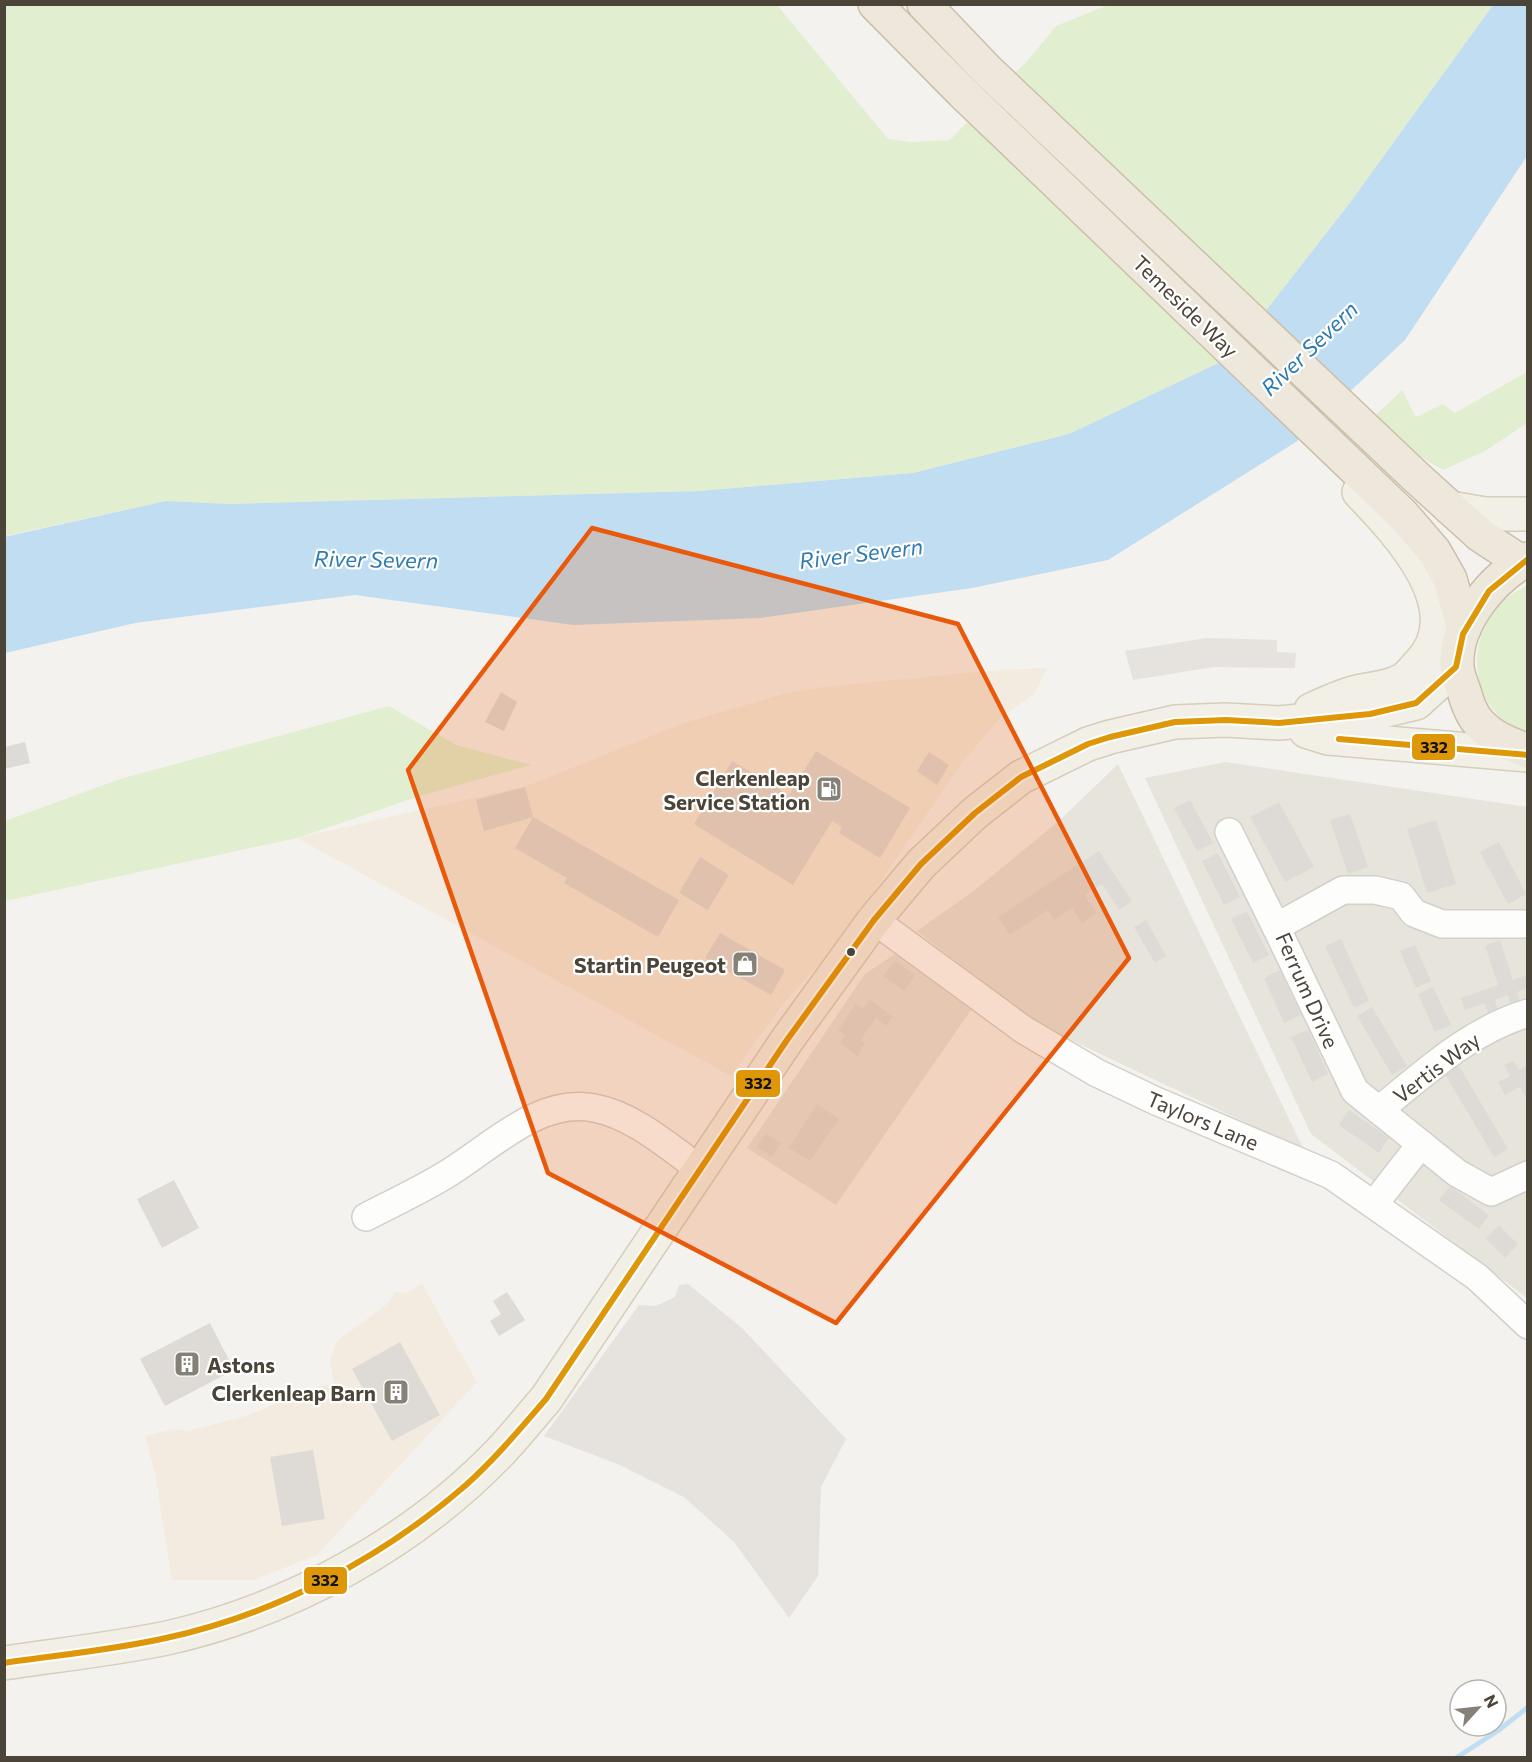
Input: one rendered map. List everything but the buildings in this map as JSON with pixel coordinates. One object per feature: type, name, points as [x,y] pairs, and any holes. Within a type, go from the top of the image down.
[{"type":"highway","name":"Temeside Way","points":[[875,4],[963,93],[1286,401],[1365,488],[1434,551],[1450,579],[1464,629]]},
{"type":"highway","name":"Temeside Way","points":[[924,4],[986,69],[1415,476],[1480,535],[1524,561]]},
{"type":"highway","points":[[1524,561],[1506,573],[1476,607],[1464,629],[1458,647],[1456,667],[1467,702],[1479,723],[1500,740],[1527,753]]},
{"type":"main road","points":[[1279,723],[1352,693],[1383,689],[1405,679],[1426,656],[1434,640],[1438,619],[1427,580],[1403,541],[1365,488]]},
{"type":"main road","points":[[1450,508],[1485,514],[1527,514]]},
{"type":"main road","points":[[4,1663],[166,1638],[210,1626],[322,1582],[373,1554],[420,1521],[501,1451],[546,1399],[787,1040],[874,920],[921,864],[975,813],[1021,777],[1088,744],[1175,722],[1226,720],[1279,723],[1370,714],[1416,703],[1456,667]]},
{"type":"main road","points":[[1279,723],[1328,738],[1527,753]]},
{"type":"street","points":[[1229,832],[1276,927]]},
{"type":"street","name":"Ferrum Drive","points":[[1527,924],[1442,924],[1414,913],[1401,896],[1375,890],[1343,890],[1276,927],[1355,1091],[1456,1173],[1491,1192],[1527,1175]]},
{"type":"street","name":"Taylors Lane","points":[[874,920],[1024,1030],[1097,1073],[1156,1101],[1331,1175],[1375,1203],[1477,1277],[1527,1324]]},
{"type":"street","name":"Vertis Way","points":[[1379,1110],[1452,1050],[1500,1023],[1527,1013]]},
{"type":"street","points":[[366,1217],[447,1174],[521,1125],[557,1110],[593,1108],[609,1112],[629,1122],[701,1170]]},
{"type":"street","points":[[1375,1203],[1421,1144]]},
{"type":"highlighted area","points":[[592,528],[958,624],[1129,958],[836,1323],[548,1173],[408,770]]},
{"type":"shaded area","points":[[1206,638],[1277,640],[1277,652],[1296,653],[1295,668],[1214,667],[1133,680],[1125,651]]},
{"type":"shaded area","points":[[1047,668],[1034,694],[998,720],[961,764],[838,944],[782,1005],[731,1076],[297,838],[527,786],[684,723],[787,693],[823,687],[998,670]]},
{"type":"shaded area","points":[[1225,762],[1527,807],[1527,1298],[1311,1134],[1145,778]]},
{"type":"shaded area","points":[[1118,764],[1304,1150],[1058,1034],[1009,1003],[917,931],[975,890],[1060,820]]},
{"type":"shaded area","points":[[895,954],[971,1010],[836,1205],[747,1148],[865,974]]},
{"type":"shaded area","points":[[422,1284],[477,1382],[317,1555],[254,1580],[172,1580],[155,1473],[145,1436],[174,1429],[187,1431],[246,1416],[315,1387],[334,1383],[330,1360],[337,1341],[387,1304],[395,1292],[406,1293]]},
{"type":"shaded area","points":[[688,1284],[742,1328],[846,1439],[821,1487],[818,1576],[789,1618],[734,1542],[684,1497],[620,1465],[544,1436],[639,1305],[656,1306],[675,1297],[679,1285]]},
{"type":"green space","points":[[4,5],[777,5],[888,139],[911,142],[950,140],[1029,59],[1056,26],[1108,5],[1493,5],[1349,204],[1229,358],[1069,434],[913,473],[699,491],[230,504],[166,501],[5,536]]},
{"type":"green space","points":[[1527,372],[1527,423],[1485,451],[1443,470],[1419,456],[1372,419],[1402,390],[1416,417],[1443,404],[1455,413]]},
{"type":"green space","points":[[1527,586],[1527,736],[1500,718],[1486,698],[1479,680],[1477,661],[1479,642],[1496,609],[1510,596]]},
{"type":"green space","points":[[389,706],[456,745],[531,765],[423,795],[297,838],[5,901],[5,821],[120,779]]},
{"type":"water","name":"River Severn","points":[[1493,5],[1527,5],[1527,156],[1405,340],[1296,442],[1108,560],[972,588],[761,618],[573,625],[355,595],[135,623],[5,653],[4,537],[166,501],[230,504],[699,491],[913,473],[1069,434],[1229,358],[1349,204]]},
{"type":"waterway","points":[[1456,1758],[1499,1730],[1528,1707]]},
{"type":"transit line","name":"332","points":[[4,1663],[106,1649],[207,1628],[287,1599],[363,1560],[399,1537],[466,1485],[507,1444],[546,1399],[787,1040],[874,920],[921,864],[975,813],[1021,777],[1088,744],[1110,737],[1175,722],[1226,720],[1279,723],[1370,714],[1416,703],[1456,667],[1463,634],[1489,591],[1528,559]]},
{"type":"transit line","name":"332","points":[[1339,739],[1528,755]]},
{"type":"place","name":"Clerkenleap Service Station","points":[[829,789]]},
{"type":"place","name":"Startin Peugeot","points":[[745,964]]},
{"type":"place","name":"Astons","points":[[187,1364]]},
{"type":"place","name":"Clerkenleap Barn","points":[[396,1392]]}]
